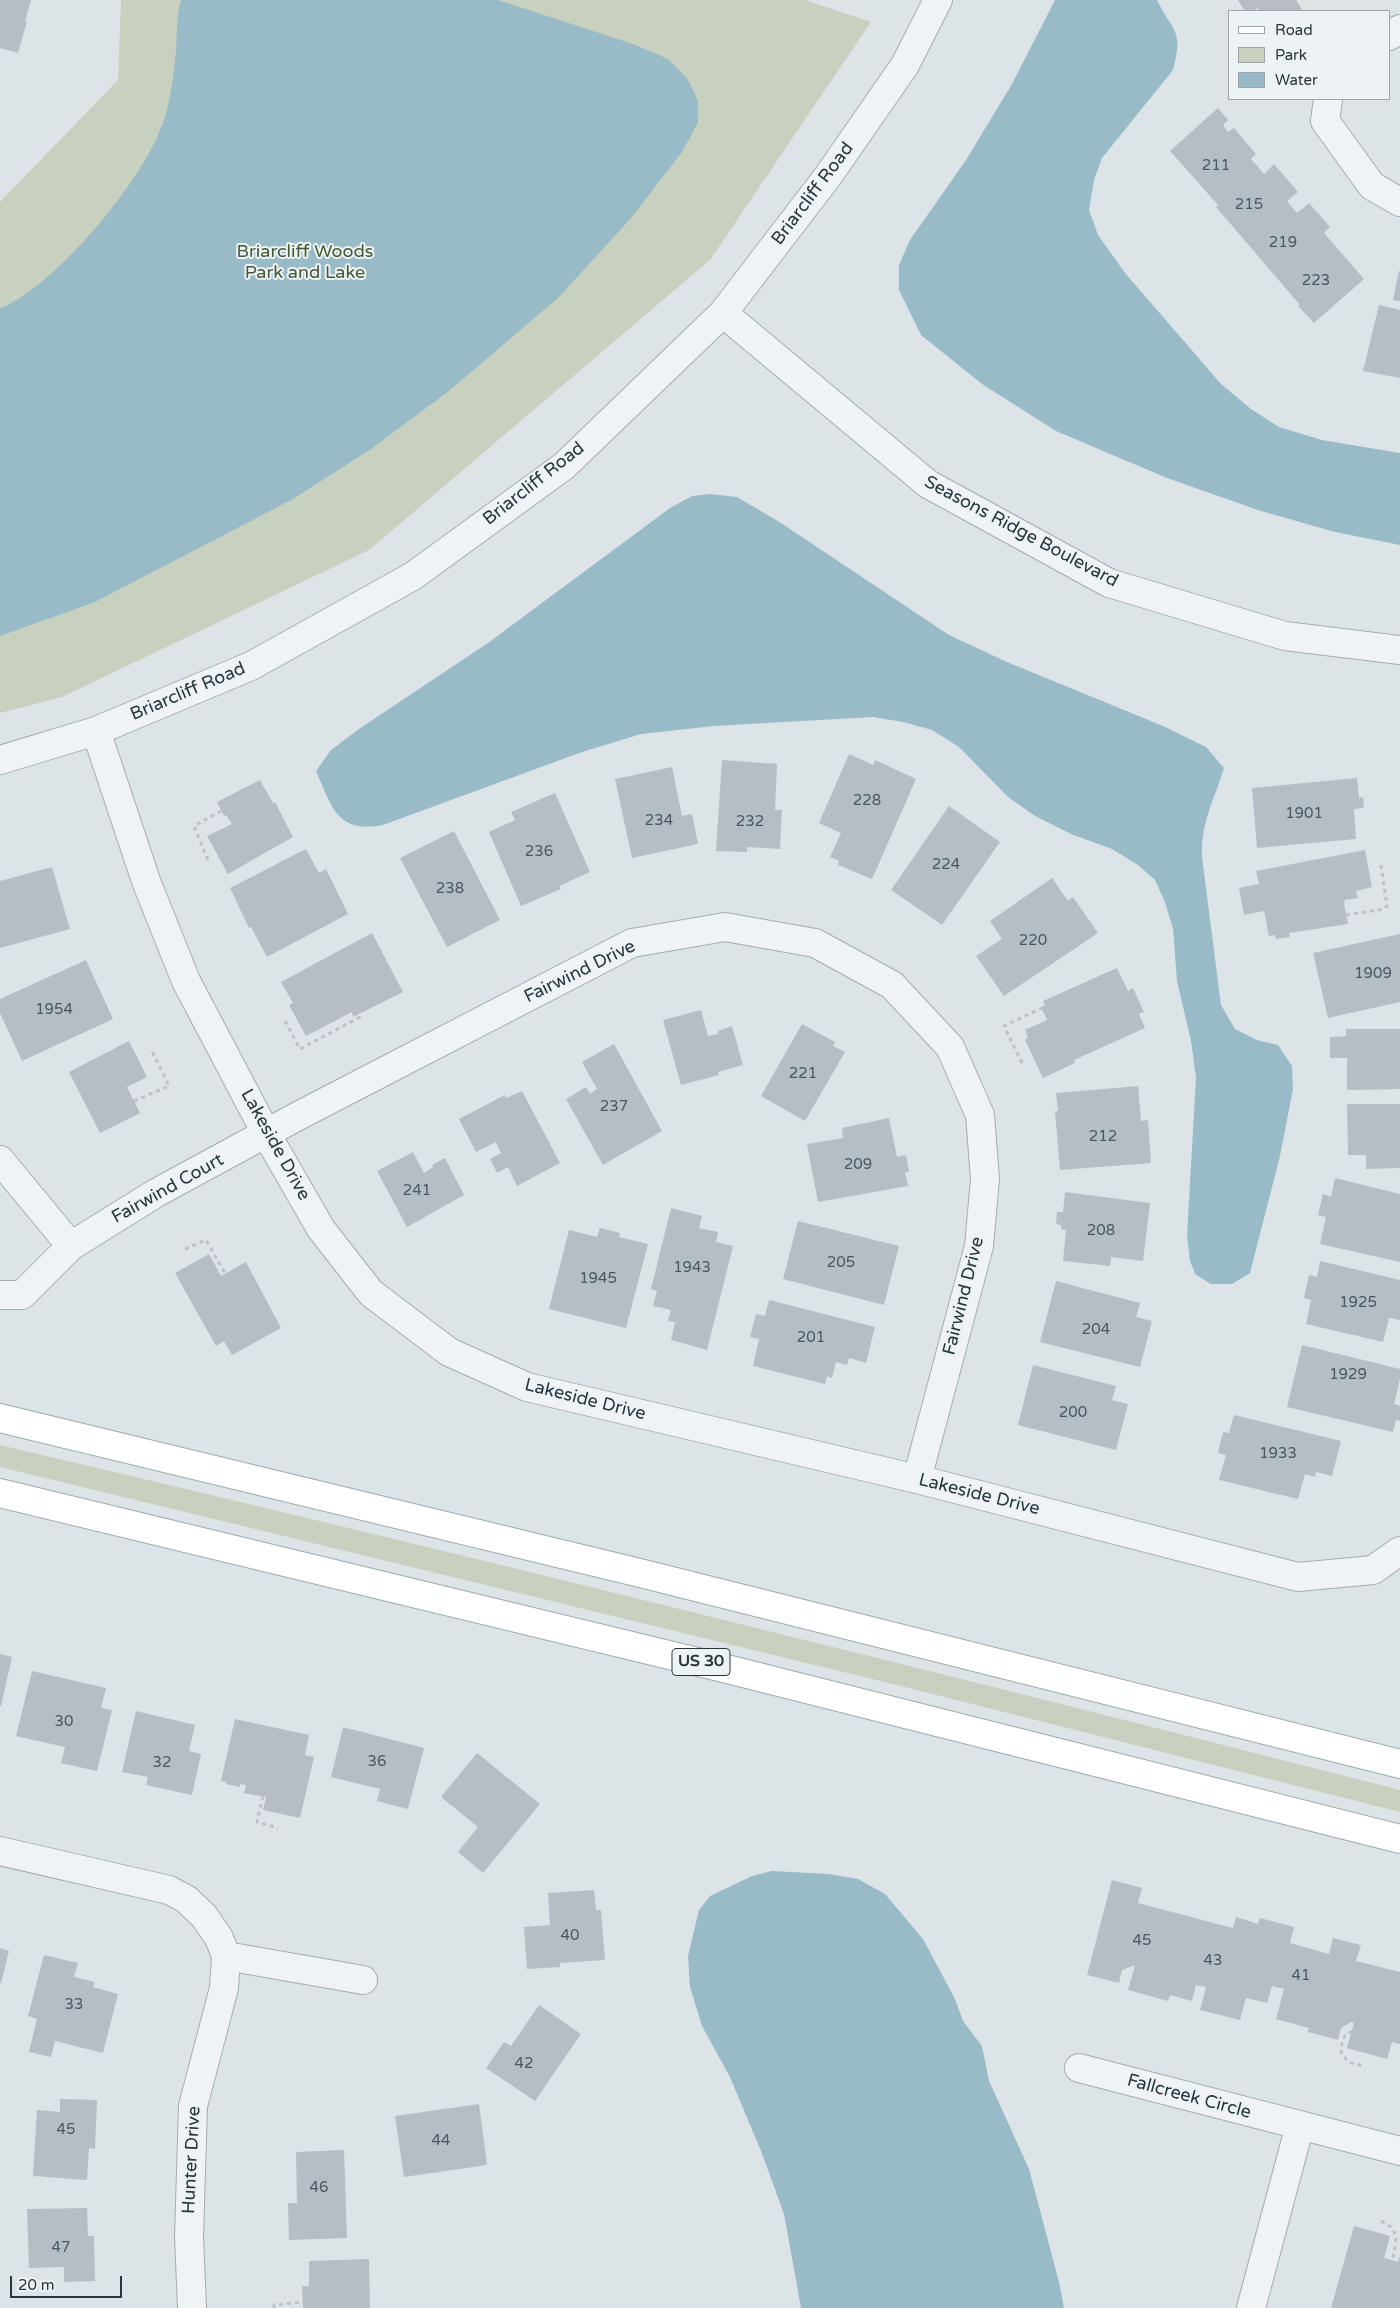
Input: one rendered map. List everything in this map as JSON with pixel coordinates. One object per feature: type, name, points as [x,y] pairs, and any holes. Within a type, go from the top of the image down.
[{"type":"main road","points":[[0,1418],[663,1578],[1400,1764]]},
{"type":"main road","name":"US 30","points":[[0,1493],[740,1672],[1400,1839]]},
{"type":"street","name":"Briarcliff Road","points":[[0,760],[96,731],[251,666],[413,576],[564,466],[723,313],[828,176],[905,65],[938,0]]},
{"type":"street","points":[[1328,100],[1325,121],[1372,186],[1400,202]]},
{"type":"street","name":"Seasons Ridge Boulevard","points":[[723,313],[928,484],[1109,583],[1285,636],[1400,650]]},
{"type":"street","name":"Lakeside Drive","points":[[96,731],[146,881],[186,981],[267,1135],[321,1229],[371,1293],[449,1352],[528,1387],[918,1479],[1298,1577],[1373,1570],[1400,1551]]},
{"type":"street","name":"Fairwind Drive","points":[[267,1135],[298,1116],[632,943],[725,927],[815,943],[892,986],[944,1040],[950,1047],[980,1115],[985,1179],[979,1246],[918,1479]]},
{"type":"street","name":"Fairwind Court","points":[[0,1295],[22,1295],[71,1246],[156,1194],[267,1135]]},
{"type":"street","points":[[0,1160],[71,1246]]},
{"type":"street","name":"Hunter Drive","points":[[0,1851],[169,1890],[186,1899],[204,1916],[219,1938],[226,1956],[224,1988],[193,2106],[188,2237],[192,2308]]},
{"type":"street","points":[[226,1956],[363,1980]]},
{"type":"street","name":"Fallcreek Circle","points":[[1079,2068],[1400,2152]]},
{"type":"street","points":[[1251,2308],[1300,2126]]},
{"type":"path","points":[[208,860],[194,826],[221,811]]},
{"type":"path","points":[[1346,915],[1384,909],[1387,906],[1381,865]]},
{"type":"path","points":[[1022,1063],[1004,1026],[1042,1008]]},
{"type":"path","points":[[285,1021],[300,1049],[360,1017],[359,1014]]},
{"type":"path","points":[[134,1101],[169,1086],[151,1050]]},
{"type":"path","points":[[185,1249],[206,1240],[226,1273]]},
{"type":"path","points":[[263,1796],[257,1822],[278,1828]]},
{"type":"path","points":[[1352,2031],[1345,2035],[1340,2050],[1348,2062],[1363,2066]]},
{"type":"path","points":[[1381,2221],[1397,2230],[1392,2260]]},
{"type":"path","points":[[274,2308],[274,2305],[303,2302]]},
{"type":"green space","name":"Briarcliff Woods Park and Lake","points":[[121,0],[805,0],[871,22],[710,260],[369,550],[62,697],[0,713],[0,202],[118,80]]},
{"type":"green space","points":[[0,1445],[701,1614],[1400,1790],[1400,1812],[901,1686],[0,1467]]},
{"type":"water","name":"Briarcliff Woods Park and Lake","points":[[181,0],[498,0],[633,44],[668,59],[687,78],[698,101],[698,123],[682,152],[631,218],[559,297],[449,391],[371,449],[293,499],[95,602],[0,636],[0,309],[23,296],[72,254],[119,199],[154,144],[164,120],[171,90]]},
{"type":"water","points":[[1055,0],[1157,0],[1177,39],[1173,70],[1102,158],[1094,180],[1089,210],[1098,235],[1125,273],[1221,384],[1251,409],[1279,427],[1322,440],[1400,453],[1400,545],[1335,532],[1261,511],[1167,478],[1056,431],[982,384],[921,335],[899,290],[899,265],[910,240],[966,160],[1012,84]]},
{"type":"water","points":[[710,494],[737,497],[781,523],[949,635],[1007,662],[1163,726],[1206,747],[1224,768],[1209,811],[1202,844],[1202,857],[1221,1005],[1235,1029],[1257,1040],[1278,1045],[1292,1066],[1293,1089],[1280,1156],[1250,1273],[1232,1284],[1211,1284],[1195,1274],[1190,1261],[1187,1236],[1196,1077],[1191,1041],[1177,981],[1173,929],[1165,902],[1155,880],[1138,865],[1112,849],[1071,834],[1035,816],[1008,797],[959,747],[932,730],[903,722],[873,717],[714,726],[641,734],[582,752],[383,825],[367,827],[355,825],[345,821],[332,806],[316,771],[331,750],[359,729],[488,643],[670,508],[692,496]]},
{"type":"water","points":[[772,1871],[829,1874],[858,1879],[885,1894],[923,1939],[955,1999],[963,2021],[982,2046],[989,2081],[1029,2169],[1064,2308],[801,2308],[784,2214],[761,2151],[730,2077],[702,2026],[690,1987],[688,1956],[699,1910],[710,1896],[752,1876]]},
{"type":"building","points":[[0,0],[31,0],[18,53],[0,48]]},
{"type":"building","points":[[1238,0],[1296,0],[1302,10],[1258,10],[1257,8],[1254,10],[1244,10]]},
{"type":"building","points":[[1218,108],[1228,120],[1223,125],[1228,132],[1234,128],[1256,154],[1251,159],[1264,174],[1274,164],[1298,192],[1287,201],[1297,213],[1309,203],[1330,227],[1324,233],[1364,279],[1314,323],[1216,207],[1218,205],[1170,151]]},
{"type":"building","points":[[1400,271],[1400,301],[1393,300]]},
{"type":"building","points":[[1379,305],[1400,310],[1400,378],[1363,371]]},
{"type":"building","points":[[849,754],[873,765],[875,760],[916,779],[872,879],[838,865],[839,861],[830,857],[841,833],[819,823]]},
{"type":"building","points":[[722,760],[777,764],[775,810],[782,810],[780,849],[747,847],[747,852],[716,851]]},
{"type":"building","points":[[672,767],[682,816],[692,814],[698,844],[632,858],[615,779]]},
{"type":"building","points":[[1357,778],[1359,798],[1363,797],[1364,808],[1354,809],[1356,839],[1257,848],[1252,788]]},
{"type":"building","points":[[260,780],[273,803],[275,802],[293,837],[228,874],[207,836],[232,824],[226,815],[224,816],[217,802]]},
{"type":"building","points":[[555,793],[590,872],[559,886],[561,889],[521,906],[489,832],[515,820],[511,812]]},
{"type":"building","points":[[949,806],[1000,842],[942,925],[891,890]]},
{"type":"building","points":[[454,831],[500,920],[447,947],[400,858]]},
{"type":"building","points":[[306,849],[319,873],[326,869],[348,914],[267,957],[251,927],[249,928],[230,888]]},
{"type":"building","points":[[1365,850],[1372,887],[1356,891],[1358,898],[1345,900],[1348,924],[1289,933],[1290,937],[1276,939],[1275,935],[1269,936],[1264,911],[1244,915],[1239,888],[1259,884],[1256,871]]},
{"type":"building","points":[[52,867],[70,929],[0,948],[0,881]]},
{"type":"building","points":[[1052,878],[1068,901],[1073,897],[1098,933],[1004,996],[976,956],[1002,939],[990,921]]},
{"type":"building","points":[[372,933],[403,992],[353,1017],[352,1012],[306,1036],[289,1005],[293,1003],[281,982]]},
{"type":"building","points":[[1400,934],[1400,1002],[1328,1018],[1313,953]]},
{"type":"building","points":[[86,960],[113,1019],[22,1061],[0,1013],[0,999]]},
{"type":"building","points":[[1117,968],[1128,991],[1133,988],[1144,1012],[1139,1014],[1145,1028],[1074,1060],[1075,1063],[1043,1078],[1025,1040],[1028,1038],[1025,1030],[1047,1020],[1041,1007],[1045,1005],[1043,1001]]},
{"type":"building","points":[[701,1010],[708,1036],[718,1034],[718,1031],[732,1026],[743,1065],[718,1072],[719,1075],[681,1085],[663,1020]]},
{"type":"building","points":[[802,1024],[835,1042],[833,1046],[845,1052],[805,1121],[761,1096]]},
{"type":"building","points":[[1346,1029],[1400,1029],[1400,1089],[1347,1090],[1347,1058],[1330,1058],[1330,1037],[1346,1036]]},
{"type":"building","points":[[129,1041],[147,1077],[127,1087],[140,1113],[100,1133],[69,1072]]},
{"type":"building","points":[[614,1044],[662,1131],[603,1165],[566,1099],[586,1087],[590,1094],[597,1089],[582,1062]]},
{"type":"building","points":[[1138,1086],[1141,1121],[1148,1120],[1151,1163],[1060,1170],[1055,1111],[1058,1111],[1056,1093]]},
{"type":"building","points":[[522,1091],[560,1163],[517,1186],[508,1167],[497,1173],[490,1159],[501,1153],[496,1142],[476,1152],[459,1119],[505,1095],[506,1098]]},
{"type":"building","points":[[1347,1104],[1400,1104],[1400,1168],[1366,1169],[1366,1155],[1348,1155]]},
{"type":"building","points":[[889,1118],[897,1157],[906,1155],[909,1172],[905,1172],[908,1186],[818,1202],[807,1144],[843,1138],[842,1128]]},
{"type":"building","points":[[413,1152],[424,1173],[433,1167],[432,1165],[445,1158],[464,1195],[407,1227],[377,1171]]},
{"type":"building","points":[[1335,1178],[1400,1194],[1400,1262],[1320,1244],[1326,1217],[1318,1215],[1323,1194],[1331,1197]]},
{"type":"building","points":[[1065,1192],[1150,1203],[1143,1261],[1111,1257],[1110,1266],[1063,1261],[1066,1230],[1061,1229],[1061,1225],[1056,1224],[1057,1212],[1063,1212]]},
{"type":"building","points":[[671,1208],[702,1216],[699,1228],[718,1232],[716,1242],[733,1246],[707,1350],[671,1340],[675,1322],[668,1321],[671,1310],[653,1306],[657,1291],[651,1289]]},
{"type":"building","points":[[798,1221],[899,1246],[884,1305],[783,1279]]},
{"type":"building","points":[[600,1228],[620,1233],[619,1237],[648,1244],[626,1328],[549,1309],[569,1230],[597,1237]]},
{"type":"building","points":[[209,1254],[221,1276],[246,1262],[281,1328],[232,1355],[224,1341],[216,1346],[175,1273]]},
{"type":"building","points":[[1320,1261],[1400,1280],[1400,1320],[1389,1318],[1383,1342],[1306,1324],[1311,1300],[1304,1298],[1309,1275],[1317,1277]]},
{"type":"building","points":[[1056,1281],[1140,1303],[1136,1317],[1152,1321],[1140,1367],[1040,1342]]},
{"type":"building","points":[[769,1300],[875,1327],[866,1363],[849,1358],[847,1365],[836,1362],[832,1378],[827,1376],[825,1384],[753,1366],[759,1339],[750,1337],[756,1314],[765,1316]]},
{"type":"building","points":[[1302,1345],[1400,1369],[1400,1379],[1394,1404],[1400,1406],[1400,1421],[1396,1420],[1393,1432],[1287,1407]]},
{"type":"building","points":[[1033,1365],[1116,1386],[1112,1400],[1128,1404],[1116,1450],[1018,1425]]},
{"type":"building","points":[[1234,1415],[1341,1441],[1332,1476],[1316,1472],[1315,1477],[1305,1474],[1298,1499],[1219,1480],[1226,1455],[1218,1453],[1223,1432],[1229,1433]]},
{"type":"building","points":[[0,1654],[12,1657],[1,1706],[0,1706]]},
{"type":"building","points":[[32,1671],[106,1688],[101,1708],[112,1710],[97,1771],[61,1763],[65,1747],[16,1736]]},
{"type":"building","points":[[136,1711],[195,1725],[189,1751],[201,1754],[192,1795],[146,1785],[148,1777],[122,1772]]},
{"type":"building","points":[[235,1719],[309,1735],[305,1755],[314,1757],[300,1818],[263,1810],[266,1797],[244,1793],[246,1785],[240,1784],[240,1787],[221,1781]]},
{"type":"building","points":[[343,1727],[424,1748],[408,1809],[377,1801],[380,1789],[331,1777]]},
{"type":"building","points":[[477,1753],[540,1804],[483,1873],[458,1852],[478,1827],[441,1797]]},
{"type":"building","points":[[1112,1880],[1142,1888],[1138,1903],[1233,1928],[1236,1917],[1258,1924],[1260,1918],[1294,1927],[1290,1943],[1329,1954],[1333,1938],[1361,1945],[1356,1961],[1400,1972],[1400,2044],[1392,2042],[1387,2059],[1347,2048],[1354,2023],[1351,2022],[1341,2028],[1338,2040],[1308,2032],[1309,2028],[1276,2019],[1284,1989],[1272,1986],[1267,2003],[1246,1998],[1240,2020],[1200,2010],[1206,1987],[1196,1985],[1192,2001],[1170,1995],[1168,2001],[1128,1990],[1135,1965],[1122,1970],[1119,1983],[1087,1975]]},
{"type":"building","points":[[594,1890],[596,1910],[601,1910],[605,1960],[560,1963],[560,1967],[527,1969],[524,1927],[550,1925],[548,1893]]},
{"type":"building","points":[[0,1948],[9,1951],[1,1983],[0,1983]]},
{"type":"building","points":[[44,1955],[78,1963],[74,1977],[95,1982],[93,1987],[118,1994],[103,2053],[55,2041],[51,2057],[29,2052],[37,2019],[28,2016]]},
{"type":"building","points":[[539,2005],[581,2034],[535,2101],[486,2068],[504,2042],[511,2046]]},
{"type":"building","points":[[60,2099],[97,2100],[95,2149],[89,2148],[87,2180],[33,2176],[37,2110],[60,2112]]},
{"type":"building","points":[[479,2104],[487,2165],[404,2177],[395,2116]]},
{"type":"building","points":[[344,2150],[347,2238],[289,2240],[288,2203],[297,2203],[296,2152]]},
{"type":"building","points":[[87,2208],[88,2236],[94,2236],[95,2281],[64,2282],[64,2267],[29,2268],[27,2209]]},
{"type":"building","points":[[1354,2226],[1390,2236],[1384,2258],[1398,2262],[1400,2256],[1400,2308],[1331,2308]]},
{"type":"building","points":[[369,2259],[370,2308],[303,2308],[302,2286],[309,2286],[309,2261]]}]
